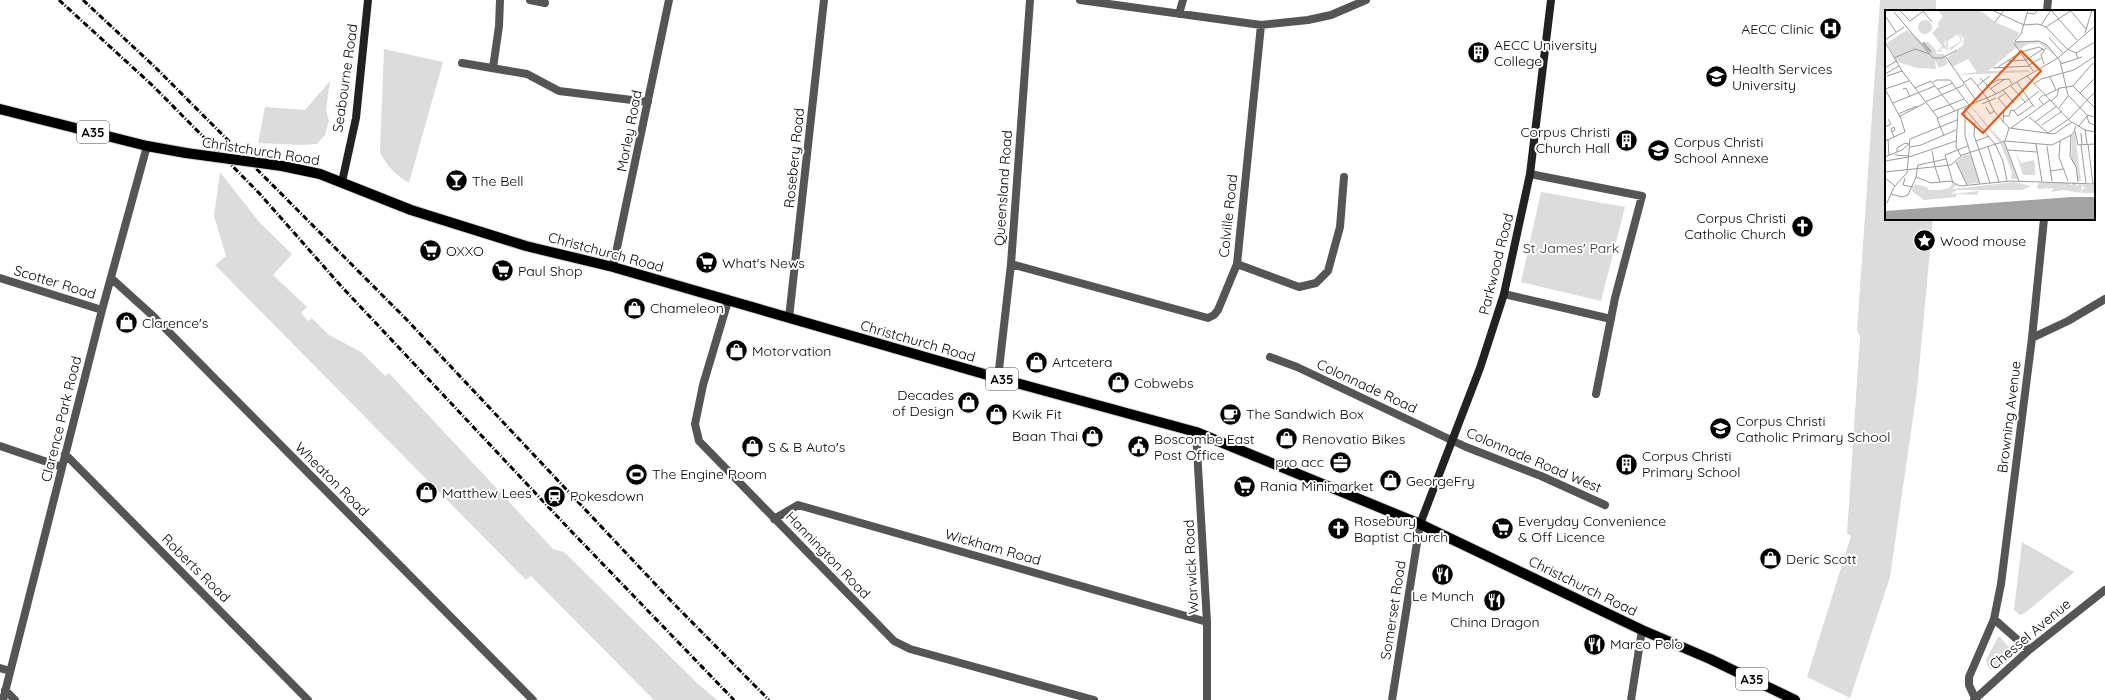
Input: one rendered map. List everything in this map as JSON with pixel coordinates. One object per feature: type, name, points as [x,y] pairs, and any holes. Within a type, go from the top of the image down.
[{"type":"main road","name":"Seabourne Road","points":[[342,182],[356,118],[368,0]]},
{"type":"main road","name":"Parkwood Road","points":[[1420,524],[1480,368],[1504,294],[1530,174],[1551,0]]},
{"type":"main road","name":"Christchurch Road","points":[[0,109],[147,146],[186,153],[282,166],[320,174],[411,210],[526,246],[613,267],[998,378],[1196,432],[1420,524],[1642,630],[1710,659],[1795,700]]},
{"type":"street","points":[[493,68],[499,26],[500,0]]},
{"type":"street","points":[[530,0],[545,3]]},
{"type":"street","name":"Morley Road","points":[[613,267],[669,0]]},
{"type":"street","name":"Rosebery Road","points":[[789,318],[824,0]]},
{"type":"street","name":"Queensland Road","points":[[998,378],[1011,264],[1030,0]]},
{"type":"street","points":[[1080,0],[1261,25],[1308,20],[1331,15],[1366,0]]},
{"type":"street","points":[[1179,14],[1182,0]]},
{"type":"street","points":[[2047,10],[2048,0]]},
{"type":"street","name":"Colville Road","points":[[1011,264],[1208,318],[1214,315],[1218,310],[1237,264],[1261,25]]},
{"type":"street","points":[[462,63],[527,74],[559,91],[648,102]]},
{"type":"street","name":"Clarence Park Road","points":[[3,700],[102,310],[147,146]]},
{"type":"street","points":[[1530,174],[1642,196],[1611,319],[1596,394]]},
{"type":"street","points":[[1237,264],[1299,287],[1316,283],[1328,271],[1340,227],[1344,177]]},
{"type":"street","name":"Browning Avenue","points":[[1974,699],[1969,685],[1969,677],[1994,618],[2001,584],[2032,338],[2044,220]]},
{"type":"street","name":"Scotter Road","points":[[0,278],[102,310]]},
{"type":"street","name":"Wheaton Road","points":[[111,278],[159,322],[532,700]]},
{"type":"street","points":[[1504,294],[1611,319]]},
{"type":"street","points":[[2032,338],[2068,321],[2105,299]]},
{"type":"street","name":"Hannington Road","points":[[728,301],[703,385],[695,424],[697,436],[774,519],[894,641],[901,645],[1094,700]]},
{"type":"street","name":"Colonnade Road","points":[[1270,357],[1282,360],[1452,439]]},
{"type":"street","name":"Warwick Road","points":[[1196,432],[1207,622],[1207,700]]},
{"type":"street","name":"Colonnade Road West","points":[[1452,439],[1466,447],[1541,476],[1605,505]]},
{"type":"street","points":[[0,446],[62,467]]},
{"type":"street","name":"Roberts Road","points":[[65,454],[308,700]]},
{"type":"street","name":"Wickham Road","points":[[774,519],[798,505],[1207,622]]},
{"type":"street","name":"Somerset Road","points":[[1392,700],[1420,524]]},
{"type":"street","name":"Chessel Avenue","points":[[1974,699],[2029,650],[2105,590]]},
{"type":"street","points":[[1994,618],[2029,650]]},
{"type":"street","points":[[1631,700],[1642,630]]},
{"type":"street","points":[[0,668],[10,671]]},
{"type":"street","points":[[5,690],[15,700]]},
{"type":"green space","points":[[1880,0],[1936,0],[1936,10],[1885,10],[1885,220],[1933,220],[1917,390],[1890,577],[1850,698],[1807,677],[1851,536],[1847,534],[1860,336],[1857,331]]},
{"type":"green space","points":[[384,49],[443,62],[409,183],[392,170],[380,152]]},
{"type":"green space","points":[[330,81],[326,110],[329,121],[325,135],[317,144],[301,145],[258,143],[265,107],[305,110]]},
{"type":"green space","points":[[220,172],[260,223],[292,254],[273,275],[307,307],[301,313],[308,321],[312,318],[329,335],[361,352],[385,376],[389,373],[553,549],[564,552],[697,683],[717,700],[654,700],[531,576],[526,580],[215,265],[226,256],[214,216]]},
{"type":"green space","name":"St James' Park","points":[[1541,192],[1625,207],[1601,301],[1521,282]]},
{"type":"green space","points":[[2022,542],[2074,572],[2025,613],[2020,615],[2014,610]]},
{"type":"green space","points":[[1998,637],[2000,637],[2014,653],[1992,670],[1988,667],[1986,660]]},
{"type":"railway","points":[[59,0],[152,85],[259,193],[341,286],[571,531],[734,700]]},
{"type":"railway","points":[[83,0],[156,68],[408,321],[674,604],[769,700]]},
{"type":"place","name":"AECC Clinic","points":[[1830,29]]},
{"type":"place","name":"AECC University College","points":[[1478,53]]},
{"type":"place","name":"Health Services University","points":[[1717,77]]},
{"type":"place","name":"Corpus Christi Church Hall","points":[[1626,140]]},
{"type":"place","name":"Corpus Christi School Annexe","points":[[1658,150]]},
{"type":"place","name":"The Bell","points":[[456,181]]},
{"type":"place","name":"Corpus Christi Catholic Church","points":[[1802,226]]},
{"type":"place","name":"Wood mouse","points":[[1924,241]]},
{"type":"place","name":"OXXO","points":[[431,251]]},
{"type":"place","name":"What's News","points":[[707,263]]},
{"type":"place","name":"Paul Shop","points":[[503,271]]},
{"type":"place","name":"Chameleon","points":[[634,308]]},
{"type":"place","name":"Clarence's","points":[[126,323]]},
{"type":"place","name":"Motorvation","points":[[737,351]]},
{"type":"place","name":"Artcetera","points":[[1037,362]]},
{"type":"place","name":"Cobwebs","points":[[1119,383]]},
{"type":"place","name":"Decades of Design","points":[[969,403]]},
{"type":"place","name":"Kwik Fit","points":[[997,414]]},
{"type":"place","name":"The Sandwich Box","points":[[1230,414]]},
{"type":"place","name":"Corpus Christi Catholic Primary School","points":[[1720,429]]},
{"type":"place","name":"Baan Thai","points":[[1093,436]]},
{"type":"place","name":"Renovatio Bikes","points":[[1287,439]]},
{"type":"place","name":"S & B Auto's","points":[[753,447]]},
{"type":"place","name":"Boscombe East Post Office","points":[[1139,447]]},
{"type":"place","name":"pro acc","points":[[1340,462]]},
{"type":"place","name":"Corpus Christi Primary School","points":[[1627,464]]},
{"type":"place","name":"The Engine Room","points":[[637,474]]},
{"type":"place","name":"GeorgeFry","points":[[1391,481]]},
{"type":"place","name":"Rania Minimarket","points":[[1245,486]]},
{"type":"place","name":"Matthew Lees","points":[[426,493]]},
{"type":"place","name":"Pokesdown","points":[[555,496]]},
{"type":"place","name":"Rosebury Baptist Church","points":[[1339,529]]},
{"type":"place","name":"Everyday Convenience & Off Licence","points":[[1503,529]]},
{"type":"place","name":"Deric Scott","points":[[1770,559]]},
{"type":"place","name":"Le Munch","points":[[1443,574]]},
{"type":"place","name":"China Dragon","points":[[1495,600]]},
{"type":"place","name":"Marco Polo","points":[[1594,644]]}]
